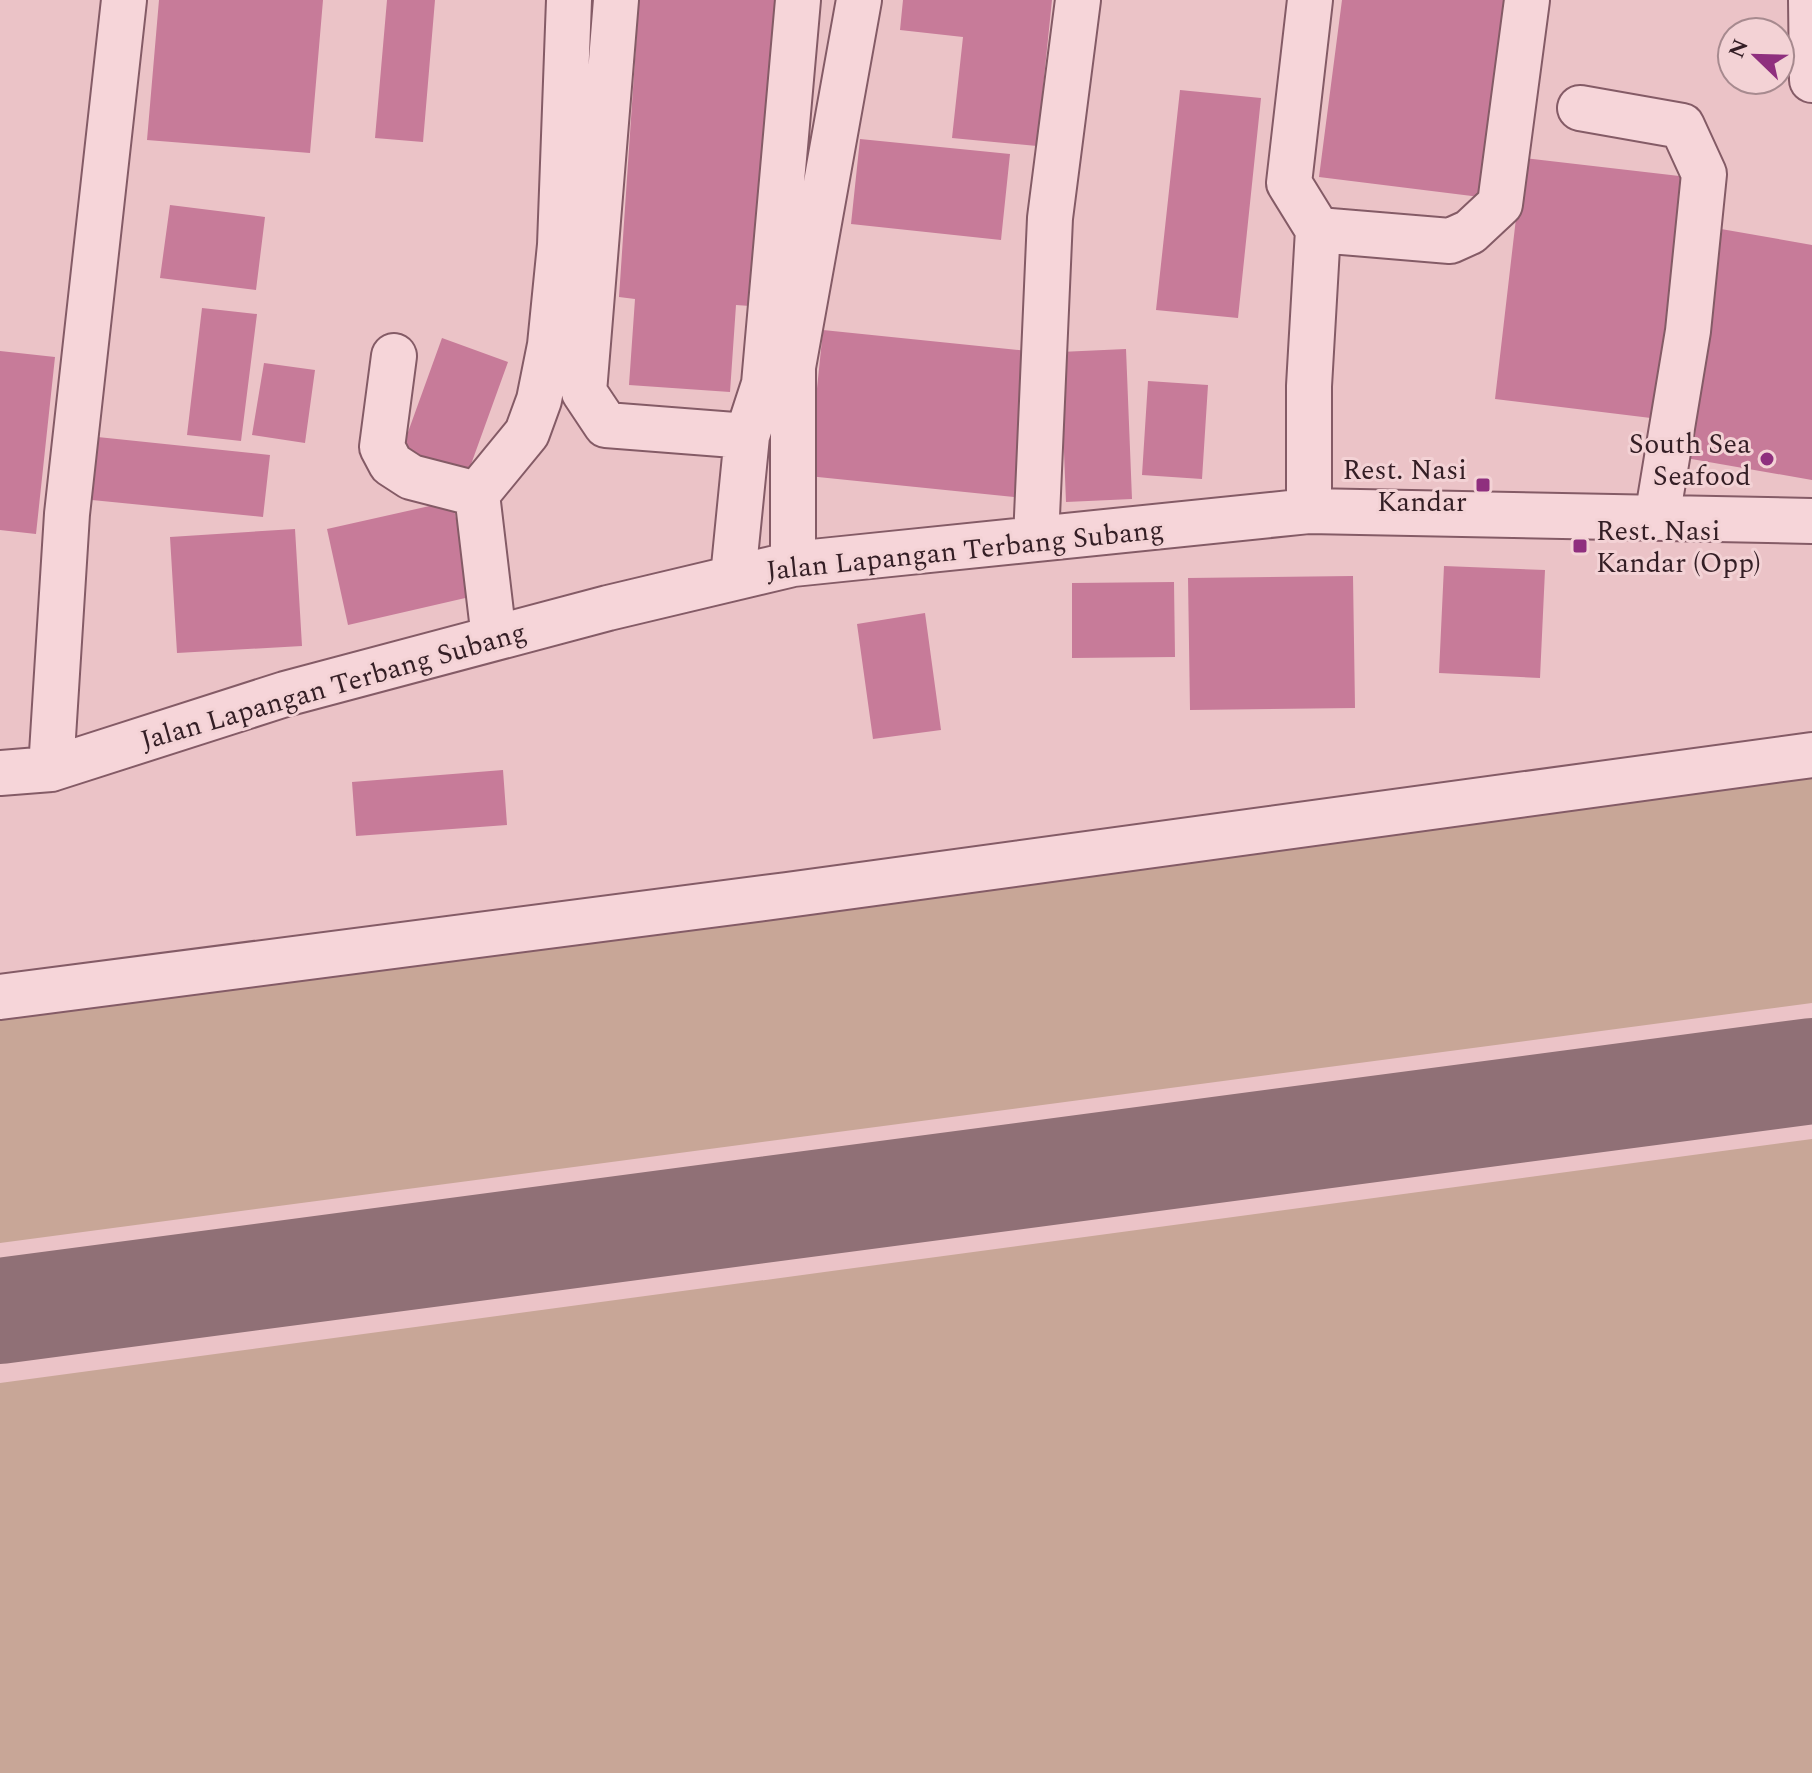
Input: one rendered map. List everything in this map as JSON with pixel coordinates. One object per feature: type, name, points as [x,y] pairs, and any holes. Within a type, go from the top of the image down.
[{"type":"street","points":[[51,769],[67,514],[124,0]]},
{"type":"street","points":[[494,638],[477,494],[527,433],[539,400],[550,345],[560,245],[569,0]]},
{"type":"street","points":[[616,0],[584,392],[606,425],[747,436]]},
{"type":"street","points":[[733,577],[747,436],[764,384],[798,0]]},
{"type":"street","points":[[793,564],[793,367],[859,0]]},
{"type":"street","points":[[1036,539],[1050,218],[1078,0]]},
{"type":"street","points":[[1309,511],[1309,386],[1318,230],[1289,183],[1310,0]]},
{"type":"street","points":[[1318,230],[1450,241],[1470,232],[1500,204],[1527,0]]},
{"type":"street","points":[[1811,0],[1812,80]]},
{"type":"street","points":[[1580,108],[1682,126],[1704,174],[1688,331],[1657,518]]},
{"type":"street","points":[[394,356],[382,447],[391,464],[411,477],[477,494]]},
{"type":"street","name":"Jalan Lapangan Terbang Subang","points":[[0,773],[51,769],[285,694],[494,638],[793,564],[1309,511],[1812,521]]},
{"type":"street","points":[[0,997],[787,895],[1812,755]]},
{"type":"shaded area","points":[[1812,769],[1812,1003],[0,1243],[0,1004]]},
{"type":"shaded area","points":[[1812,1139],[1812,1773],[0,1773],[0,1383]]},
{"type":"building","points":[[159,0],[323,0],[310,153],[147,140]]},
{"type":"building","points":[[387,0],[435,0],[423,142],[375,138]]},
{"type":"building","points":[[639,0],[785,0],[764,307],[736,305],[730,392],[629,385],[635,299],[619,297]]},
{"type":"building","points":[[903,0],[1052,0],[1037,146],[952,138],[963,37],[900,30]]},
{"type":"building","points":[[1342,0],[1513,0],[1488,198],[1319,177]]},
{"type":"building","points":[[1180,90],[1261,98],[1238,318],[1156,310]]},
{"type":"building","points":[[860,139],[1010,154],[1001,240],[851,224]]},
{"type":"building","points":[[1523,158],[1688,177],[1659,419],[1495,399]]},
{"type":"building","points":[[170,205],[265,217],[256,290],[160,278]]},
{"type":"building","points":[[1721,229],[1812,245],[1812,480],[1680,457]]},
{"type":"building","points":[[202,308],[257,314],[241,441],[187,435]]},
{"type":"building","points":[[823,330],[1029,351],[1014,497],[808,476]]},
{"type":"building","points":[[442,338],[508,362],[465,481],[399,457]]},
{"type":"building","points":[[1126,349],[1132,499],[1066,502],[1060,352]]},
{"type":"building","points":[[0,351],[55,357],[36,534],[0,530]]},
{"type":"building","points":[[264,363],[315,370],[305,443],[252,435]]},
{"type":"building","points":[[1148,381],[1208,385],[1202,479],[1142,475]]},
{"type":"building","points":[[88,436],[270,455],[263,517],[82,499]]},
{"type":"building","points":[[452,501],[474,596],[348,625],[327,529]]},
{"type":"building","points":[[295,529],[302,646],[177,653],[170,537]]},
{"type":"building","points":[[1444,566],[1545,570],[1540,678],[1439,673]]},
{"type":"building","points":[[1353,576],[1355,708],[1190,710],[1188,578]]},
{"type":"building","points":[[1174,582],[1175,657],[1072,658],[1072,583]]},
{"type":"building","points":[[925,613],[941,730],[873,739],[857,624]]},
{"type":"building","points":[[503,770],[507,825],[356,836],[352,782]]},
{"type":"taxiway","points":[[0,1311],[1812,1071]]},
{"type":"place","name":"South Sea Seafood","points":[[1767,459]]},
{"type":"place","name":"Rest. Nasi Kandar","points":[[1483,485]]},
{"type":"place","name":"Rest. Nasi Kandar (Opp)","points":[[1580,546]]}]
